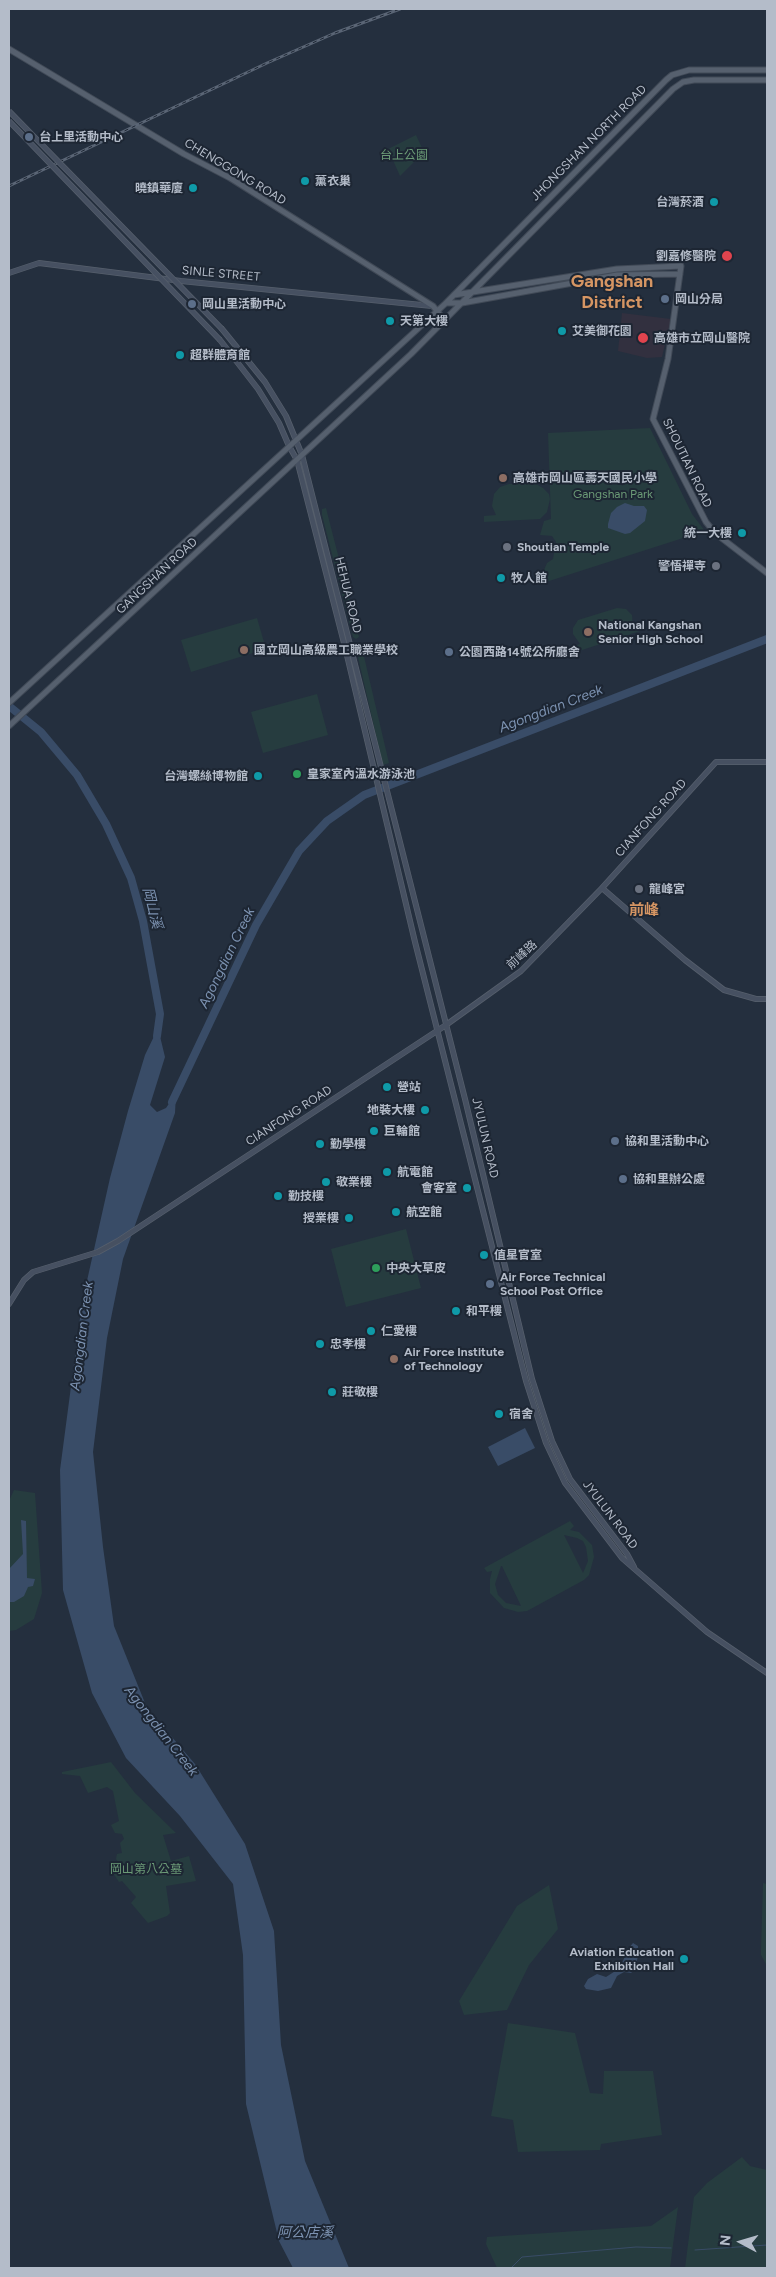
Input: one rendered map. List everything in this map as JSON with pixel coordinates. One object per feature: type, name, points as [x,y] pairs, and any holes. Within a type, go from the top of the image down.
[{"type":"main road","name":"CHENGGONG ROAD","points":[[9,49],[184,154],[230,178],[436,308],[444,320]]},
{"type":"main road","name":"JHONGSHAN NORTH ROAD","points":[[454,295],[632,113],[672,75],[698,70],[767,70]]},
{"type":"main road","name":"JHONGSHAN NORTH ROAD","points":[[462,302],[649,111],[677,86],[683,82],[701,80],[767,80]]},
{"type":"main road","name":"SHOUTIAN ROAD","points":[[470,294],[617,269],[681,266],[668,359],[653,419],[706,522],[715,533],[767,573]]},
{"type":"main road","points":[[296,440],[436,308],[446,304],[617,275],[680,274]]},
{"type":"main road","points":[[446,304],[454,295],[470,294]]},
{"type":"main road","points":[[302,455],[411,354],[462,302]]},
{"type":"main road","name":"GANGSHAN ROAD","points":[[9,703],[296,440]]},
{"type":"main road","name":"GANGSHAN ROAD","points":[[10,726],[302,455]]},
{"type":"street","name":"HEHUA ROAD","points":[[9,111],[222,329],[262,377],[286,416],[302,455],[446,1025]]},
{"type":"street","name":"HEHUA ROAD","points":[[9,121],[220,340],[258,389],[280,423],[297,460],[345,647],[438,1030]]},
{"type":"street","name":"SINLE STREET","points":[[9,273],[39,263],[181,281],[436,308]]},
{"type":"street","name":"CIANFONG ROAD","points":[[602,888],[716,762],[767,762]]},
{"type":"street","points":[[602,888],[724,990],[739,996],[767,999]]},
{"type":"street","name":"前峰路","points":[[438,1030],[521,972],[602,888]]},
{"type":"street","name":"JYULUN ROAD","points":[[446,1025],[532,1379],[552,1440],[570,1479],[627,1554],[636,1570]]},
{"type":"street","name":"CIANFONG ROAD","points":[[9,1304],[24,1280],[33,1272],[98,1252],[118,1241],[438,1030]]},
{"type":"street","name":"JYULUN ROAD","points":[[438,1030],[526,1381],[546,1443],[565,1483],[622,1558],[636,1570]]},
{"type":"street","points":[[636,1570],[707,1632],[767,1673]]},
{"type":"shaded area","name":"高雄市立岡山醫院","points":[[622,313],[671,319],[662,357],[647,358],[618,351]]},
{"type":"green space","name":"台上公園","points":[[416,135],[424,152],[400,176],[388,149]]},
{"type":"green space","name":"Gangshan Park","points":[[650,428],[692,514],[705,531],[546,582],[544,570],[547,563],[553,559],[556,542],[552,536],[540,535],[544,521],[551,519],[548,433]]},
{"type":"green space","points":[[509,484],[536,484],[543,488],[549,494],[550,499],[547,512],[540,519],[484,522],[484,516],[496,515],[492,506],[494,494],[500,487]]},
{"type":"green space","points":[[326,508],[359,637],[356,639],[353,637],[322,515],[322,509]]},
{"type":"green space","points":[[617,608],[626,609],[632,615],[633,628],[641,625],[643,630],[573,653],[571,647],[580,644],[573,634],[573,628],[578,620]]},
{"type":"green space","points":[[257,618],[266,649],[191,672],[181,640]]},
{"type":"green space","points":[[362,648],[389,763],[383,765],[357,653],[357,650]]},
{"type":"green space","points":[[317,694],[328,735],[263,753],[251,712]]},
{"type":"green space","name":"中央大草皮","points":[[406,1229],[421,1288],[346,1307],[331,1249]]},
{"type":"green space","points":[[14,1490],[35,1493],[42,1593],[34,1619],[16,1630],[9,1631],[9,1501]]},
{"type":"green space","points":[[570,1521],[574,1526],[570,1530],[579,1532],[592,1545],[594,1557],[589,1575],[584,1580],[527,1611],[518,1612],[504,1608],[490,1593],[492,1571],[487,1572],[484,1568]],"holes":[[[564,1535],[583,1541],[588,1561],[583,1573]],[[502,1566],[521,1606],[506,1603],[498,1595],[495,1584]]]},
{"type":"green space","name":"岡山第八公墓","points":[[111,1762],[135,1793],[176,1833],[163,1835],[171,1861],[189,1856],[196,1881],[166,1886],[170,1913],[148,1923],[131,1903],[136,1897],[122,1881],[119,1882],[111,1870],[120,1865],[116,1859],[117,1854],[122,1853],[120,1843],[124,1839],[122,1834],[115,1833],[111,1825],[119,1821],[113,1791],[107,1787],[88,1793],[80,1776],[62,1774],[62,1772]]},
{"type":"green space","points":[[763,1883],[767,1884],[767,1966],[761,1955]]},
{"type":"green space","points":[[549,1885],[558,1929],[529,1965],[507,2010],[464,2015],[459,2001],[517,1906]]},
{"type":"green space","points":[[508,2023],[575,2033],[590,2093],[603,2094],[604,2071],[653,2071],[662,2135],[601,2144],[600,2150],[518,2152],[513,2120],[491,2116]]},
{"type":"green space","points":[[742,2157],[750,2166],[767,2170],[767,2268],[685,2268],[694,2197],[707,2183]]},
{"type":"green space","points":[[678,2207],[670,2268],[497,2268],[486,2244],[487,2237],[651,2226]]},
{"type":"water","points":[[625,503],[634,506],[644,506],[647,510],[645,521],[630,533],[625,534],[608,528],[608,524],[611,513]]},
{"type":"water","name":"阿公店溪","points":[[158,1028],[165,1057],[150,1105],[157,1112],[166,1108],[176,1093],[175,1113],[123,1259],[107,1338],[93,1452],[114,1626],[147,1708],[195,1764],[245,1844],[274,1931],[281,2045],[305,2161],[349,2268],[293,2268],[279,2241],[246,2104],[243,1955],[233,1884],[180,1816],[126,1758],[92,1693],[63,1590],[60,1470],[82,1303],[110,1178],[128,1111],[145,1055]]},
{"type":"water","points":[[525,1428],[535,1448],[498,1466],[488,1447]]},
{"type":"water","points":[[21,1520],[26,1521],[27,1578],[35,1579],[33,1586],[28,1587],[24,1596],[14,1602],[9,1602],[9,1569],[23,1554]]},
{"type":"water","points":[[633,1943],[638,1946],[638,1956],[635,1969],[631,1973],[624,1972],[617,1976],[611,1988],[598,1991],[586,1989],[584,1986],[588,1979],[597,1974],[606,1977],[620,1968],[628,1949]]},
{"type":"waterway","name":"Agongdian Creek","points":[[172,1102],[256,925],[299,851],[327,821],[364,795],[767,639]]},
{"type":"waterway","name":"岡山溪","points":[[9,706],[41,732],[77,775],[106,824],[131,878],[143,921],[160,1014],[157,1036]]},
{"type":"waterway","points":[[695,2250],[767,2245]]},
{"type":"waterway","points":[[511,2268],[522,2257],[636,2247],[671,2248]]},
{"type":"railway","points":[[9,186],[267,63],[335,33],[400,9]]},
{"type":"place","name":"台上里活動中心","points":[[29,137]]},
{"type":"place","name":"薰衣巢","points":[[305,181]]},
{"type":"place","name":"曉鎮華廈","points":[[193,188]]},
{"type":"place","name":"台灣菸酒","points":[[714,202]]},
{"type":"place","name":"劉嘉修醫院","points":[[727,256]]},
{"type":"place","name":"岡山分局","points":[[665,299]]},
{"type":"place","name":"岡山里活動中心","points":[[192,304]]},
{"type":"place","name":"天第大樓","points":[[390,321]]},
{"type":"place","name":"艾美御花園","points":[[562,331]]},
{"type":"place","name":"高雄市立岡山醫院","points":[[643,338]]},
{"type":"place","name":"超群體育館","points":[[180,355]]},
{"type":"place","name":"高雄市岡山區壽天國民小學","points":[[503,478]]},
{"type":"place","name":"統一大樓","points":[[742,533]]},
{"type":"place","name":"Shoutian Temple","points":[[507,547]]},
{"type":"place","name":"警悟禪寺","points":[[716,566]]},
{"type":"place","name":"牧人館","points":[[501,578]]},
{"type":"place","name":"National Kangshan Senior High School","points":[[588,632]]},
{"type":"place","name":"國立岡山高級農工職業學校","points":[[244,650]]},
{"type":"place","name":"公園西路14號公所廳舍","points":[[449,652]]},
{"type":"place","name":"皇家室內溫水游泳池","points":[[297,774]]},
{"type":"place","name":"台灣螺絲博物館","points":[[258,776]]},
{"type":"place","name":"龍峰宮","points":[[639,889]]},
{"type":"place","name":"營站","points":[[387,1087]]},
{"type":"place","name":"地裝大樓","points":[[425,1110]]},
{"type":"place","name":"巨輪館","points":[[374,1131]]},
{"type":"place","name":"協和里活動中心","points":[[615,1141]]},
{"type":"place","name":"勤學樓","points":[[320,1144]]},
{"type":"place","name":"航電館","points":[[387,1172]]},
{"type":"place","name":"協和里辦公處","points":[[623,1179]]},
{"type":"place","name":"敬業樓","points":[[326,1182]]},
{"type":"place","name":"會客室","points":[[467,1188]]},
{"type":"place","name":"勤技樓","points":[[278,1196]]},
{"type":"place","name":"航空館","points":[[396,1212]]},
{"type":"place","name":"授業樓","points":[[349,1218]]},
{"type":"place","name":"值星官室","points":[[484,1255]]},
{"type":"place","name":"中央大草皮","points":[[376,1268]]},
{"type":"place","name":"Air Force Technical School Post Office","points":[[490,1284]]},
{"type":"place","name":"和平樓","points":[[456,1311]]},
{"type":"place","name":"仁愛樓","points":[[371,1331]]},
{"type":"place","name":"忠孝樓","points":[[320,1344]]},
{"type":"place","name":"Air Force Institute of Technology","points":[[394,1359]]},
{"type":"place","name":"莊敬樓","points":[[332,1392]]},
{"type":"place","name":"宿舍","points":[[499,1414]]},
{"type":"place","name":"Aviation Education Exhibition Hall","points":[[684,1959]]},
{"type":"district","name":"Gangshan District","points":[[612,292]]},
{"type":"district","name":"前峰","points":[[644,911]]}]
